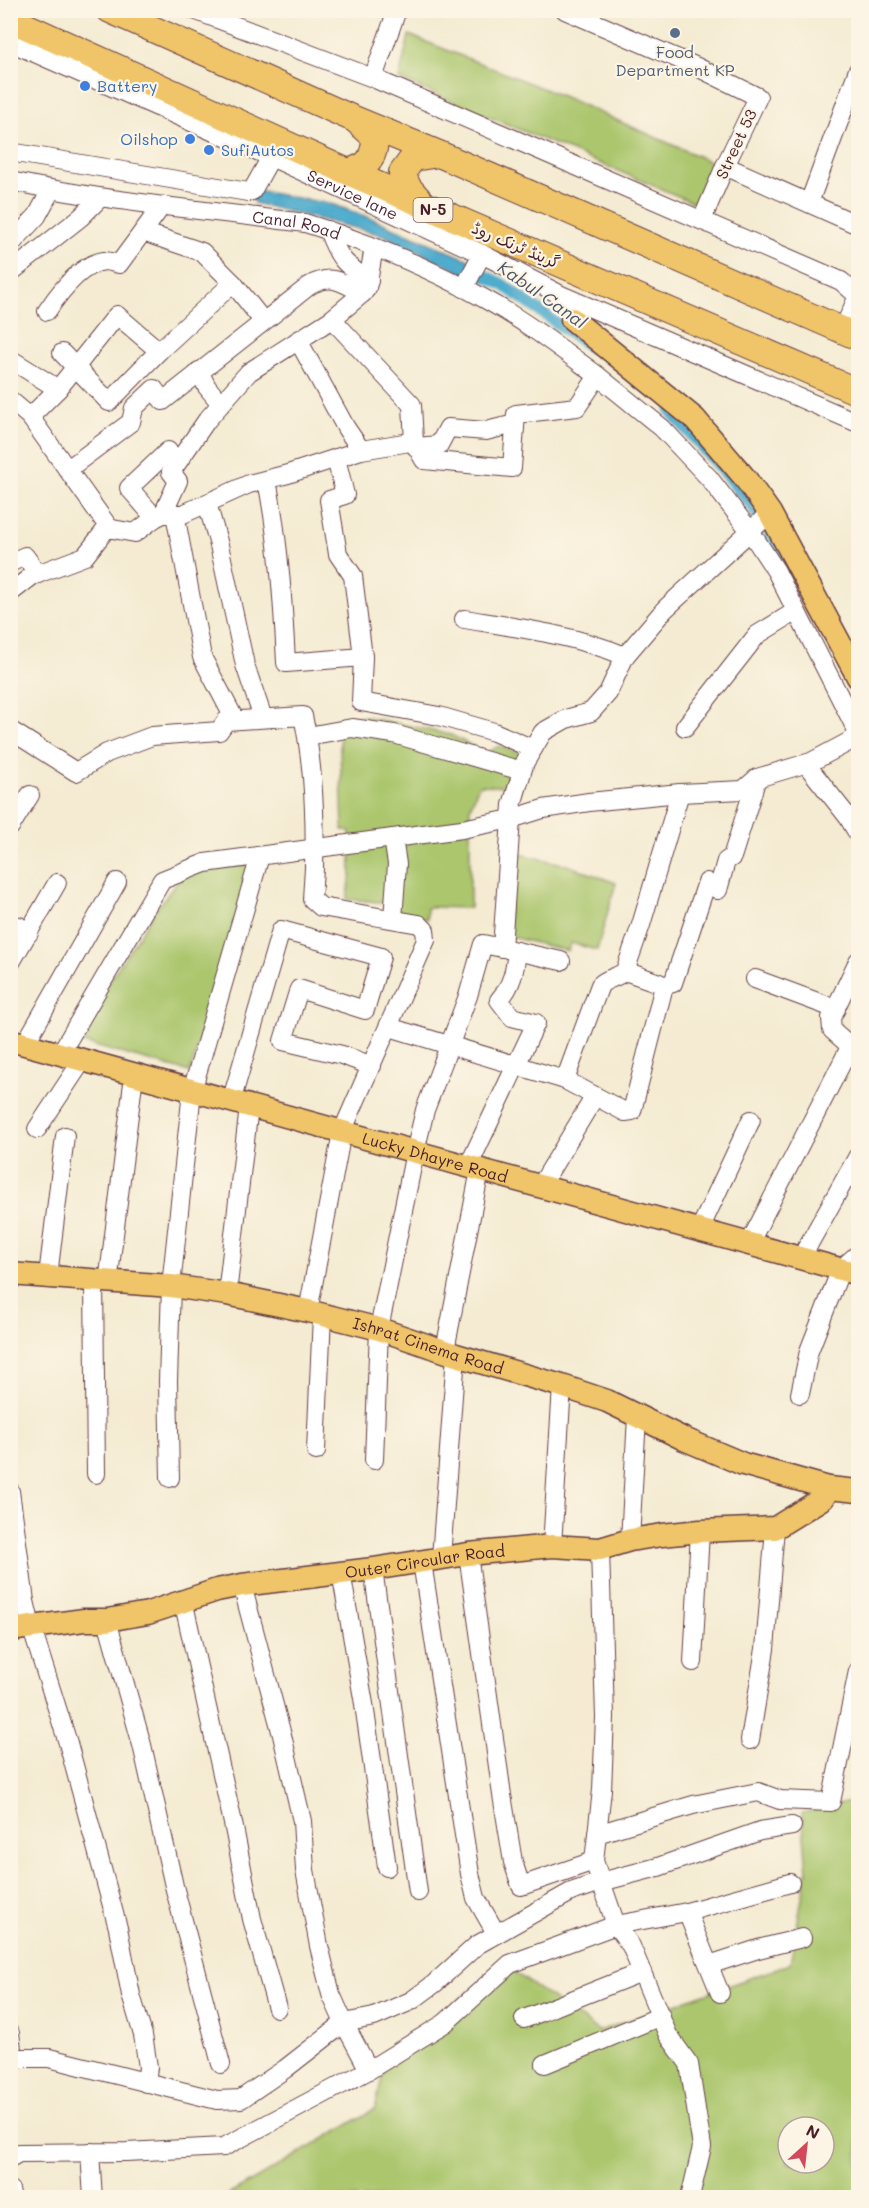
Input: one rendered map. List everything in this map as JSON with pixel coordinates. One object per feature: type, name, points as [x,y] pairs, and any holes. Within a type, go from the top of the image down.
[{"type":"highway","points":[[110,10],[354,119],[851,333]]},
{"type":"highway","name":"گرینڈ ٹرنک روڈ","points":[[10,20],[348,172],[858,392]]},
{"type":"highway","points":[[348,172],[364,167],[370,160],[376,138],[354,119]]},
{"type":"highway","points":[[426,206],[408,187],[402,173],[413,158],[439,154]]},
{"type":"main road","points":[[564,332],[695,419],[769,515],[858,677]]},
{"type":"main road","name":"Lucky Dhayre Road","points":[[18,1042],[850,1272]]},
{"type":"main road","name":"Ishrat Cinema Road","points":[[10,1274],[171,1286],[227,1294],[379,1329],[607,1401],[743,1464],[829,1488],[858,1491]]},
{"type":"main road","points":[[776,1528],[823,1498],[829,1488]]},
{"type":"main road","name":"Outer Circular Road","points":[[21,1628],[84,1620],[107,1620],[148,1613],[183,1600],[242,1585],[373,1569],[468,1554],[552,1546],[600,1549],[630,1540],[700,1531],[776,1528]]},
{"type":"street","points":[[373,78],[397,10]]},
{"type":"street","name":"Street 53","points":[[565,10],[696,67],[758,97],[702,220]]},
{"type":"street","points":[[197,11],[373,78],[841,281],[858,296],[851,333]]},
{"type":"street","name":"Service lane","points":[[10,42],[271,157],[561,295],[858,423]]},
{"type":"street","points":[[809,203],[858,70]]},
{"type":"street","points":[[10,152],[247,201],[271,157]]},
{"type":"street","points":[[725,166],[858,225]]},
{"type":"street","name":"Canal Road","points":[[10,181],[51,190],[161,207],[247,201],[421,266],[466,285],[494,304],[564,332],[598,376],[662,429],[711,477],[751,530],[776,571],[858,735]]},
{"type":"street","points":[[10,245],[37,216],[51,190]]},
{"type":"street","points":[[10,273],[72,225],[100,198]]},
{"type":"street","points":[[47,311],[60,291],[84,270],[104,261],[118,264],[161,207]]},
{"type":"street","points":[[328,230],[337,254],[366,287]]},
{"type":"street","points":[[143,232],[202,252],[233,283],[263,321]]},
{"type":"street","points":[[235,720],[202,657],[164,515],[178,481],[171,472],[207,420],[249,372],[332,319],[366,287],[374,247]]},
{"type":"street","points":[[466,285],[480,257]]},
{"type":"street","points":[[68,469],[131,422],[134,408],[154,389],[163,401],[263,321],[320,279],[337,280],[366,287]]},
{"type":"street","points":[[62,353],[109,402],[159,351],[233,283]]},
{"type":"street","points":[[561,295],[564,332]]},
{"type":"street","points":[[30,417],[58,389],[117,315],[159,351]]},
{"type":"street","points":[[332,319],[412,405],[415,445],[424,460],[512,468],[516,414],[577,407],[598,376]]},
{"type":"street","points":[[298,340],[341,419],[361,450]]},
{"type":"street","points":[[10,359],[58,389]]},
{"type":"street","points":[[199,371],[207,387],[221,404]]},
{"type":"street","points":[[10,400],[30,417],[110,529]]},
{"type":"street","points":[[10,593],[38,574],[85,556],[107,528],[135,533],[164,515],[183,514],[249,484],[361,450],[439,445],[448,428],[486,431],[515,424]]},
{"type":"street","points":[[164,515],[129,488],[168,452]]},
{"type":"street","points":[[336,458],[345,495],[329,500],[338,554],[353,576],[363,657],[361,702],[450,719],[494,732],[533,749]]},
{"type":"street","points":[[711,477],[733,467]]},
{"type":"street","points":[[267,480],[281,576],[286,663],[363,657]]},
{"type":"street","points":[[207,503],[219,545],[245,665],[262,718]]},
{"type":"street","points":[[496,1934],[476,1898],[470,1874],[431,1560],[450,1352],[474,1168],[536,1023],[512,1017],[499,1000],[507,992],[515,971],[509,949],[512,806],[522,771],[543,732],[566,719],[591,712],[609,693],[626,657],[665,609],[769,515]]},
{"type":"street","points":[[10,557],[14,561],[25,556],[38,574]]},
{"type":"street","points":[[686,727],[757,635],[796,611]]},
{"type":"street","points":[[464,619],[516,627],[596,644],[626,657]]},
{"type":"street","points":[[10,730],[76,772],[107,753],[152,736],[219,731],[226,721],[303,716],[308,736],[315,849],[312,899],[321,907],[419,924],[425,930],[426,940],[342,1132],[315,1313],[316,1451]]},
{"type":"street","points":[[308,736],[352,728],[394,734],[522,771]]},
{"type":"street","points":[[60,1054],[162,880],[206,863],[462,829],[543,809],[680,793],[743,790],[757,778],[806,764],[858,735]]},
{"type":"street","points":[[806,764],[848,817],[858,834]]},
{"type":"street","points":[[625,971],[662,986],[673,983],[712,886],[726,861],[732,857],[757,778]]},
{"type":"street","points":[[565,1080],[600,985],[606,980],[620,976],[625,971],[641,926],[680,793]]},
{"type":"street","points":[[10,827],[30,795]]},
{"type":"street","points":[[393,838],[398,864],[393,919]]},
{"type":"street","points":[[170,1478],[168,1382],[171,1286],[192,1091],[260,856]]},
{"type":"street","points":[[18,1042],[117,882]]},
{"type":"street","points":[[10,964],[57,883]]},
{"type":"street","points":[[10,924],[19,926],[29,933]]},
{"type":"street","points":[[227,1294],[240,1104],[281,930],[381,957],[365,1010],[299,989],[283,1041],[342,1055],[372,1066]]},
{"type":"street","points":[[374,1460],[379,1329],[415,1152],[425,1110],[468,996],[483,944],[561,961]]},
{"type":"street","points":[[749,1244],[848,1051],[848,1044],[832,1030],[831,1018],[858,961]]},
{"type":"street","points":[[755,979],[836,1009]]},
{"type":"street","points":[[389,1027],[565,1080],[625,1112],[632,1111],[663,990],[662,986]]},
{"type":"street","points":[[37,1129],[82,1061]]},
{"type":"street","points":[[96,1474],[101,1282],[134,1075]]},
{"type":"street","points":[[540,1187],[595,1096]]},
{"type":"street","points":[[699,1230],[751,1120]]},
{"type":"street","points":[[48,1276],[65,1136]]},
{"type":"street","points":[[801,1258],[858,1156]]},
{"type":"street","points":[[800,1394],[809,1351],[858,1254]]},
{"type":"street","points":[[552,1546],[562,1386]]},
{"type":"street","points":[[630,1540],[638,1417]]},
{"type":"street","points":[[10,1491],[25,1601],[21,1628],[68,1743],[118,1928],[131,1995],[143,2035],[148,2067],[146,2083]]},
{"type":"street","points":[[750,1740],[765,1649],[776,1528]]},
{"type":"street","points":[[693,1662],[700,1531]]},
{"type":"street","points":[[600,1549],[605,1717],[602,1790],[594,1862],[616,1924],[631,1946],[668,2035],[688,2064],[702,2147],[690,2198]]},
{"type":"street","points":[[468,1554],[502,1795],[513,1862],[521,1886],[594,1862]]},
{"type":"street","points":[[373,1569],[418,1893]]},
{"type":"street","points":[[341,1572],[364,1704],[387,1867]]},
{"type":"street","points":[[242,1585],[302,1821],[305,1870],[319,1946],[331,1994],[369,2070]]},
{"type":"street","points":[[183,1600],[231,1812],[252,1919],[277,2008]]},
{"type":"street","points":[[107,1620],[142,1745],[174,1886],[221,2064]]},
{"type":"street","points":[[597,1834],[693,1805],[758,1792],[780,1800],[831,1802],[858,1671]]},
{"type":"street","points":[[10,2033],[12,2058],[49,2058],[217,2100],[241,2099],[285,2069],[344,2023],[374,2017],[411,2001],[434,1984],[477,1944],[571,1892],[658,1867],[760,1831],[792,1826]]},
{"type":"street","points":[[10,2158],[19,2154],[224,2147],[369,2070],[445,2023],[510,1964],[616,1924],[687,1912],[790,1883]]},
{"type":"street","points":[[687,1912],[720,1993]]},
{"type":"street","points":[[709,1965],[802,1938]]},
{"type":"street","points":[[524,2019],[642,1972]]},
{"type":"street","points":[[545,2064],[661,2016]]},
{"type":"street","points":[[90,2152],[93,2198]]},
{"type":"street","points":[[10,2190],[12,2198]]},
{"type":"green space","points":[[409,35],[562,96],[720,166],[704,207],[399,79]]},
{"type":"green space","points":[[366,716],[451,735],[486,753],[499,746],[520,753],[508,786],[479,785],[470,808],[470,908],[429,907],[427,908],[427,919],[398,911],[389,903],[347,899],[351,874],[350,832],[343,830],[339,719]]},
{"type":"green space","points":[[512,852],[567,865],[616,883],[597,950],[571,943],[568,951],[507,936]]},
{"type":"green space","points":[[253,861],[190,1072],[80,1042],[108,983],[179,879],[206,867]]},
{"type":"green space","points":[[858,1799],[858,2197],[223,2198],[375,2109],[387,2055],[504,1965],[599,2031],[790,1964],[807,1871],[802,1813]]},
{"type":"water","points":[[259,191],[331,204],[373,219],[472,261],[465,274],[383,235],[254,203],[253,199]]},
{"type":"waterway","name":"Kabul Canal","points":[[468,268],[502,284],[591,348]]},
{"type":"waterway","name":"Kabul Canal","points":[[671,411],[751,504],[785,564]]},
{"type":"waterway","name":"Kabul Canal","points":[[847,673],[858,694]]},
{"type":"place","name":"Food Department KP","points":[[675,33]]},
{"type":"place","name":"Battery","points":[[85,86]]},
{"type":"place","name":"Oilshop","points":[[190,139]]},
{"type":"place","name":"SufiAutos","points":[[209,150]]}]
